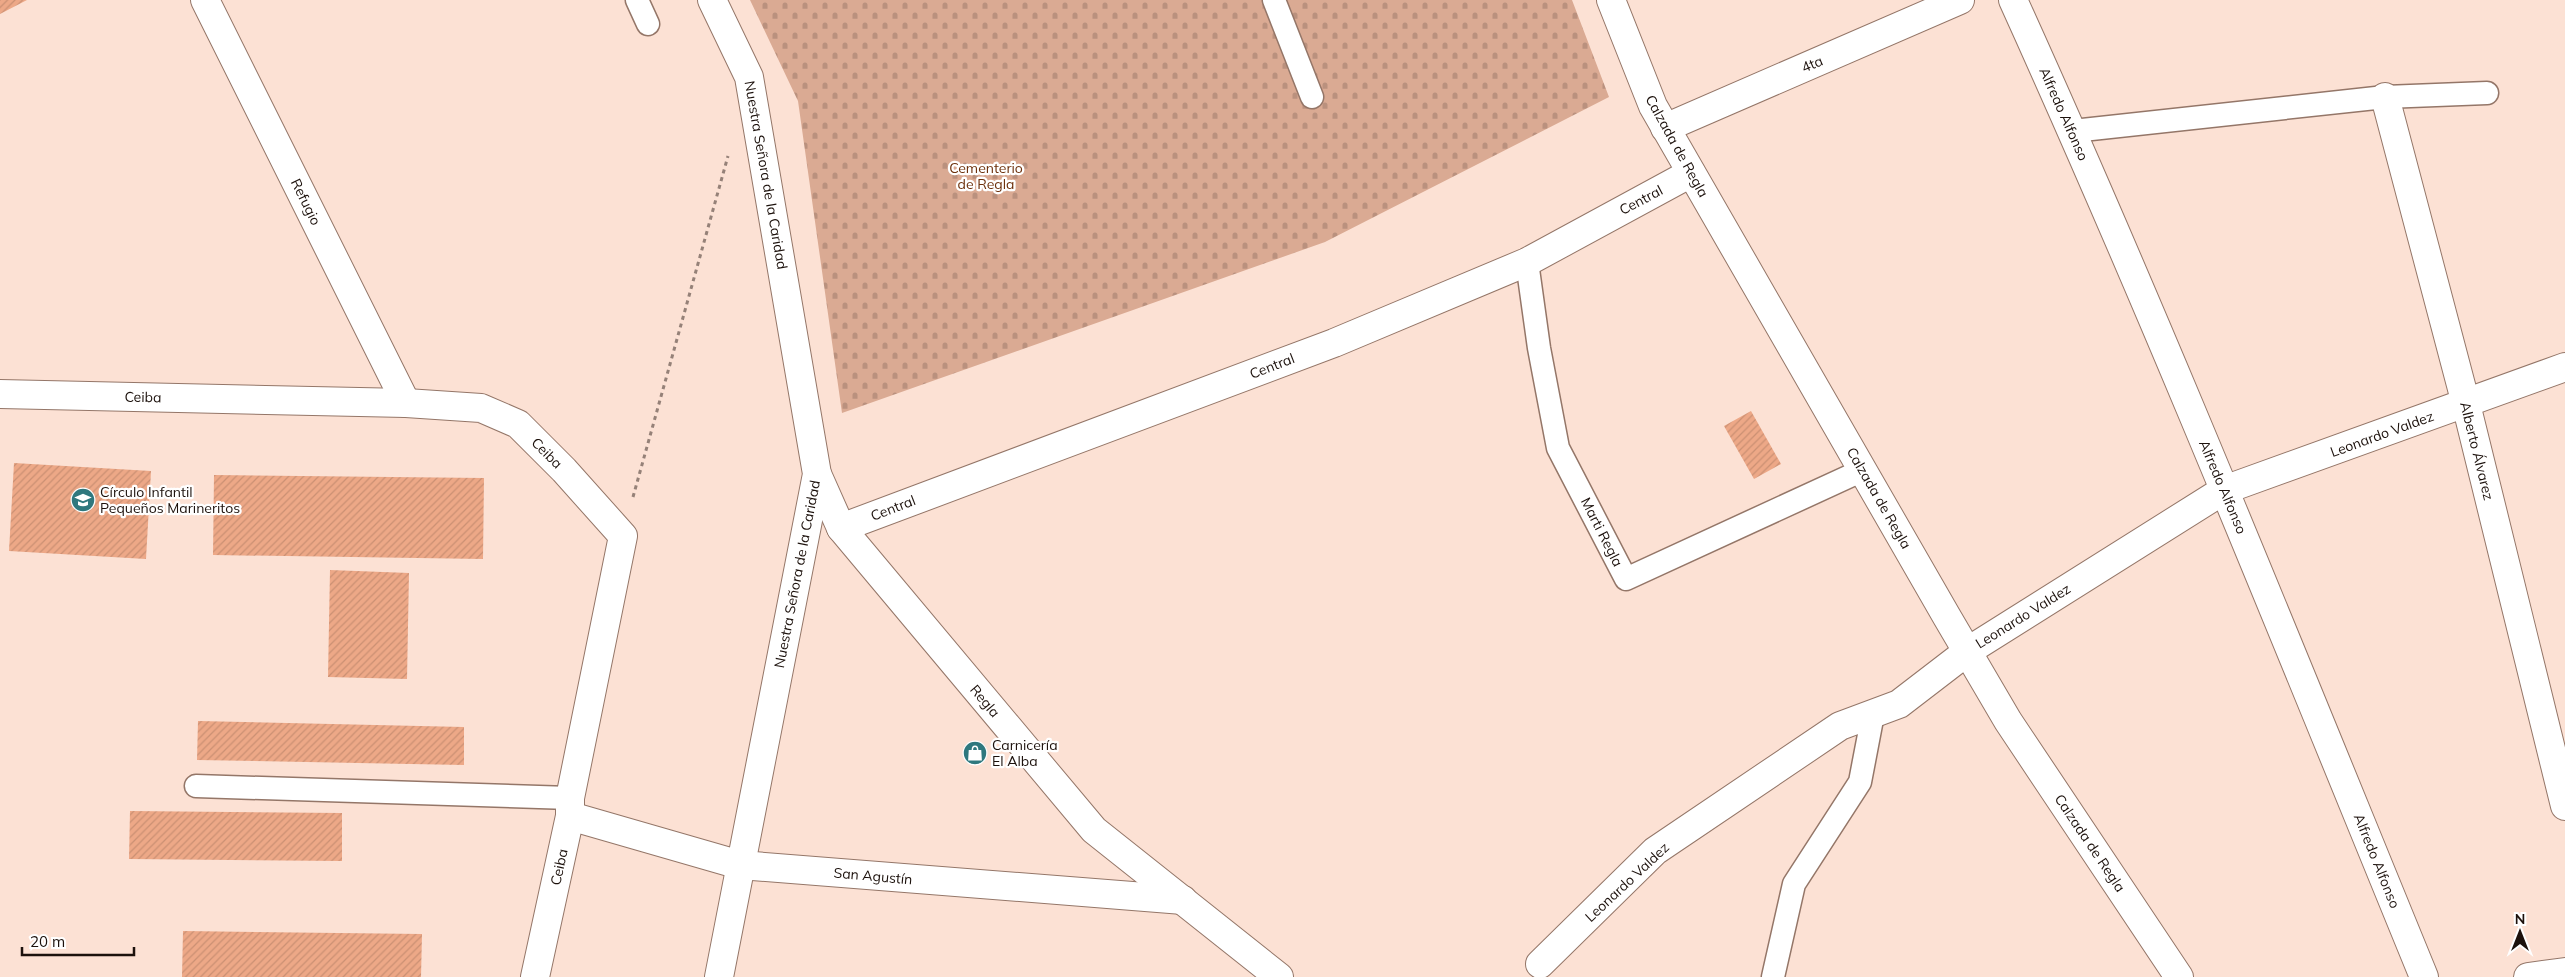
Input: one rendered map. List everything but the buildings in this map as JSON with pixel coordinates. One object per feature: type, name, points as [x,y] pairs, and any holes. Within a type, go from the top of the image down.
[{"type":"street","name":"Refugio","points":[[205,0],[406,403]]},
{"type":"street","name":"Nuestra Señora de la Caridad","points":[[712,0],[749,77],[816,474],[719,977]]},
{"type":"street","name":"Calzada de Regla","points":[[1611,0],[1652,106],[1862,470],[2008,721],[2179,977]]},
{"type":"street","name":"4ta","points":[[1665,128],[1960,0]]},
{"type":"street","name":"Alfredo Alfonso","points":[[2013,0],[2072,131],[2224,490],[2424,977]]},
{"type":"street","name":"Alberto Álvarez","points":[[2385,97],[2466,404],[2565,806]]},
{"type":"street","name":"Central","points":[[841,528],[1334,343],[1527,262],[1691,173]]},
{"type":"street","name":"Leonardo Valdez","points":[[1540,964],[1655,851],[1840,726],[1899,704],[1968,651],[2224,490],[2565,367]]},
{"type":"street","name":"Ceiba","points":[[0,394],[406,403],[482,408],[518,424],[564,470],[623,536],[535,977]]},
{"type":"street","name":"Regla","points":[[816,474],[841,528],[1094,830],[1279,977]]},
{"type":"street","name":"San Agustín","points":[[570,807],[740,865],[1183,900]]},
{"type":"street","points":[[2528,977],[2565,972]]},
{"type":"lane","points":[[637,0],[648,24]]},
{"type":"lane","points":[[1274,0],[1312,97]]},
{"type":"lane","points":[[2072,131],[2385,97],[2487,93]]},
{"type":"lane","name":"Marti Regla","points":[[1527,262],[1539,348],[1558,448],[1626,579],[1862,470]]},
{"type":"lane","points":[[1773,977],[1794,884],[1860,782],[1873,714]]},
{"type":"lane","points":[[196,786],[570,807]]},
{"type":"path","points":[[623,536],[728,154]]},
{"type":"green space","name":"Cementerio de Regla","points":[[750,0],[1572,0],[1609,97],[1325,242],[842,413],[798,101]]},
{"type":"place","name":"Círculo Infantil Pequeños Marineritos","points":[[83,500]]},
{"type":"place","name":"Carnicería El Alba","points":[[975,753]]}]
